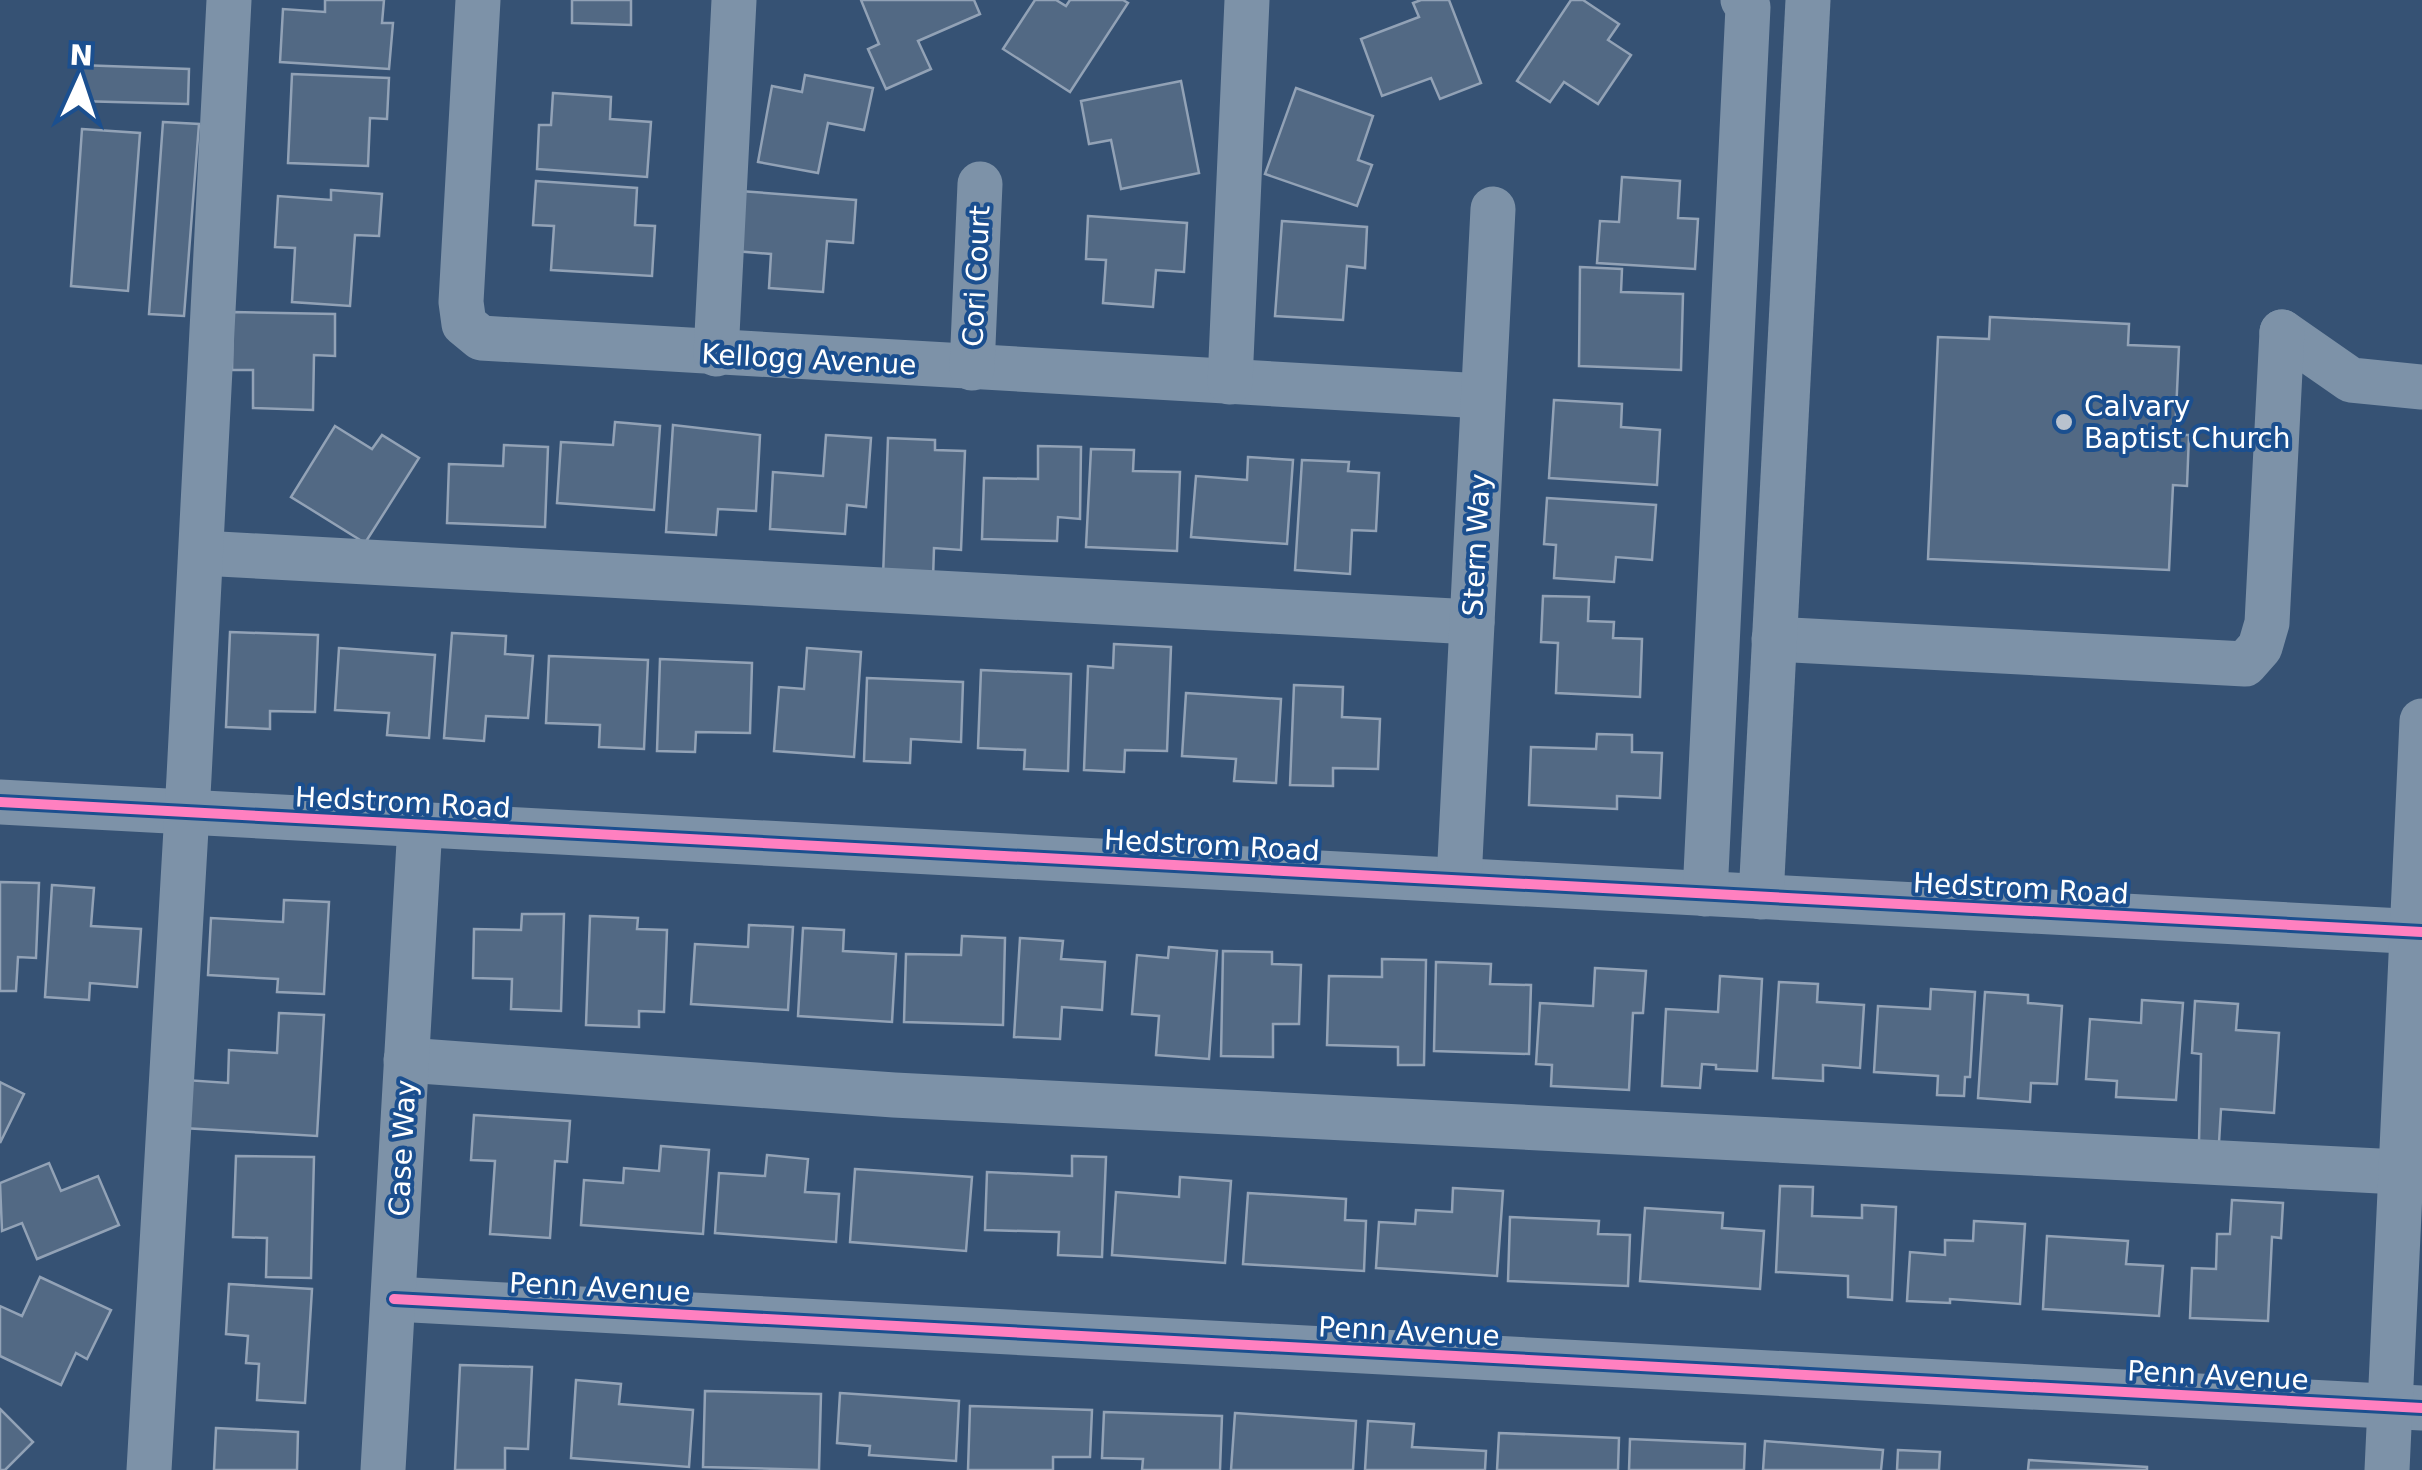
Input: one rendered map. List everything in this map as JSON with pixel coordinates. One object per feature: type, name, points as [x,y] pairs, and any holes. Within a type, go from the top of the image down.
[{"type":"street","points":[[149,1470],[228,0]]},
{"type":"street","name":"Kellogg Avenue","points":[[478,0],[461,302],[468,330],[496,342],[1483,396]]},
{"type":"street","points":[[716,354],[734,0]]},
{"type":"street","points":[[1230,382],[1247,0]]},
{"type":"street","points":[[1705,894],[1748,7],[1743,0]]},
{"type":"street","points":[[1761,897],[1808,0]]},
{"type":"street","name":"Cori Court","points":[[972,368],[980,184]]},
{"type":"street","name":"Stern Way","points":[[1459,880],[1493,209]]},
{"type":"street","points":[[1774,639],[2245,664],[2260,647],[2267,623],[2282,332],[2351,380],[2422,386]]},
{"type":"street","points":[[201,553],[1472,622]]},
{"type":"street","points":[[2387,1470],[2406,1407],[2399,1172],[2418,932],[2422,721]]},
{"type":"street","name":"Hedstrom Road","points":[[0,802],[2418,932]]},
{"type":"street","name":"Case Way","points":[[383,1470],[420,825]]},
{"type":"street","points":[[406,1060],[894,1095],[2399,1172]]},
{"type":"street","name":"Penn Avenue","points":[[394,1299],[2406,1407]]},
{"type":"building","points":[[325,0],[384,0],[382,23],[393,23],[389,69],[280,62],[283,9],[325,12]]},
{"type":"building","points":[[572,0],[631,0],[631,25],[572,23]]},
{"type":"building","points":[[861,0],[974,0],[980,14],[918,41],[931,69],[886,89],[868,49],[879,44]]},
{"type":"building","points":[[1035,0],[1056,0],[1066,6],[1070,0],[1128,3],[1070,92],[1003,49]]},
{"type":"building","points":[[1449,0],[1481,83],[1440,99],[1431,78],[1382,96],[1361,39],[1419,17],[1413,3]]},
{"type":"building","points":[[1571,0],[1583,0],[1619,24],[1608,40],[1631,55],[1598,104],[1564,82],[1550,102],[1517,81]]},
{"type":"building","points":[[79,65],[189,69],[188,104],[78,101]]},
{"type":"building","points":[[292,74],[389,78],[387,119],[370,118],[368,166],[288,163]]},
{"type":"building","points":[[805,75],[873,88],[864,130],[828,123],[818,173],[758,162],[772,86],[802,92]]},
{"type":"building","points":[[1181,81],[1199,173],[1121,189],[1111,140],[1089,144],[1081,101]]},
{"type":"building","points":[[1296,88],[1373,116],[1358,160],[1372,165],[1357,206],[1265,174]]},
{"type":"building","points":[[553,93],[611,97],[610,119],[651,122],[647,177],[537,169],[539,125],[551,125]]},
{"type":"building","points":[[163,122],[199,124],[184,316],[149,314]]},
{"type":"building","points":[[82,129],[140,133],[128,291],[71,286]]},
{"type":"building","points":[[1622,177],[1680,181],[1678,218],[1698,219],[1695,269],[1597,263],[1600,221],[1619,222]]},
{"type":"building","points":[[536,181],[637,188],[635,225],[655,226],[652,276],[551,270],[554,226],[533,225]]},
{"type":"building","points":[[331,190],[382,194],[379,236],[355,235],[350,306],[292,302],[295,248],[275,247],[278,196],[331,200]]},
{"type":"building","points":[[740,191],[856,200],[853,243],[827,241],[823,292],[769,288],[771,254],[735,251]]},
{"type":"building","points":[[1088,216],[1187,223],[1184,272],[1156,270],[1153,307],[1103,303],[1106,260],[1086,259]]},
{"type":"building","points":[[1282,221],[1367,227],[1365,268],[1347,266],[1343,320],[1275,316]]},
{"type":"building","points":[[1580,267],[1622,269],[1621,292],[1683,294],[1681,370],[1579,366]]},
{"type":"building","points":[[233,312],[335,314],[335,356],[314,355],[313,410],[253,408],[253,370],[232,370]]},
{"type":"building","points":[[1990,317],[2129,324],[2128,345],[2179,347],[2175,435],[2189,435],[2187,486],[2173,485],[2169,570],[1928,559],[1938,337],[1989,339]]},
{"type":"building","points":[[1554,400],[1622,404],[1621,427],[1660,430],[1657,485],[1549,478]]},
{"type":"building","points":[[615,422],[660,426],[654,510],[557,503],[561,442],[613,445]]},
{"type":"building","points":[[673,425],[760,435],[756,511],[718,509],[716,535],[666,532]]},
{"type":"building","points":[[335,426],[372,449],[382,435],[419,458],[365,543],[291,497]]},
{"type":"building","points":[[826,435],[871,438],[866,507],[847,505],[845,534],[770,529],[773,472],[823,476]]},
{"type":"building","points":[[888,438],[935,440],[935,450],[965,451],[961,550],[934,548],[933,579],[883,577]]},
{"type":"building","points":[[504,445],[548,447],[545,527],[447,523],[449,464],[503,466]]},
{"type":"building","points":[[1038,446],[1081,447],[1080,519],[1058,517],[1057,541],[982,539],[984,478],[1038,479]]},
{"type":"building","points":[[1091,449],[1134,450],[1133,471],[1180,472],[1177,551],[1086,547]]},
{"type":"building","points":[[1248,457],[1293,460],[1287,544],[1191,537],[1196,476],[1247,480]]},
{"type":"building","points":[[1302,460],[1349,462],[1348,471],[1379,473],[1376,531],[1352,530],[1350,574],[1295,570]]},
{"type":"building","points":[[1547,498],[1656,505],[1652,560],[1616,557],[1614,582],[1554,578],[1556,545],[1544,544]]},
{"type":"building","points":[[1543,596],[1589,597],[1588,621],[1614,622],[1613,638],[1642,639],[1640,697],[1556,693],[1558,643],[1541,642]]},
{"type":"building","points":[[230,632],[318,635],[315,712],[270,711],[270,729],[226,727]]},
{"type":"building","points":[[452,633],[506,636],[505,654],[533,656],[528,718],[486,716],[484,741],[444,738]]},
{"type":"building","points":[[1114,644],[1171,647],[1167,751],[1125,750],[1124,772],[1084,770],[1088,666],[1113,668]]},
{"type":"building","points":[[339,648],[435,655],[429,738],[387,735],[389,713],[335,710]]},
{"type":"building","points":[[807,648],[861,652],[854,757],[774,751],[779,687],[804,689]]},
{"type":"building","points":[[549,656],[648,660],[644,749],[599,747],[600,725],[546,723]]},
{"type":"building","points":[[660,659],[752,663],[750,733],[696,732],[695,752],[657,751]]},
{"type":"building","points":[[981,670],[1071,674],[1068,771],[1024,769],[1025,750],[978,748]]},
{"type":"building","points":[[867,678],[963,682],[961,742],[911,739],[910,763],[864,761]]},
{"type":"building","points":[[1294,685],[1343,687],[1342,717],[1380,719],[1378,769],[1333,768],[1333,786],[1290,785]]},
{"type":"building","points":[[1186,693],[1281,699],[1276,783],[1234,781],[1236,759],[1182,756]]},
{"type":"building","points":[[1597,734],[1632,735],[1632,752],[1662,753],[1660,798],[1617,796],[1617,809],[1529,805],[1531,747],[1596,749]]},
{"type":"building","points":[[0,882],[39,883],[36,958],[18,957],[16,991],[0,991]]},
{"type":"building","points":[[52,885],[94,888],[91,926],[141,929],[137,987],[90,983],[89,1000],[45,997]]},
{"type":"building","points":[[284,900],[329,902],[324,994],[277,992],[278,979],[208,975],[211,918],[283,922]]},
{"type":"building","points":[[522,914],[564,914],[561,1011],[511,1009],[512,979],[473,978],[474,929],[521,930]]},
{"type":"building","points":[[590,916],[638,918],[637,929],[667,930],[664,1012],[639,1011],[639,1027],[586,1025]]},
{"type":"building","points":[[749,925],[793,927],[788,1010],[691,1004],[695,944],[748,947]]},
{"type":"building","points":[[803,928],[844,930],[843,951],[896,954],[892,1022],[798,1016]]},
{"type":"building","points":[[962,936],[1005,938],[1003,1025],[904,1022],[906,954],[961,955]]},
{"type":"building","points":[[1020,938],[1063,941],[1061,959],[1105,962],[1102,1010],[1062,1007],[1060,1039],[1014,1037]]},
{"type":"building","points":[[1169,947],[1217,951],[1209,1059],[1156,1055],[1159,1016],[1132,1014],[1137,955],[1168,958]]},
{"type":"building","points":[[1223,951],[1272,952],[1272,964],[1301,965],[1299,1024],[1273,1024],[1273,1057],[1221,1056]]},
{"type":"building","points":[[1382,959],[1426,960],[1424,1065],[1398,1065],[1398,1047],[1327,1045],[1329,976],[1382,977]]},
{"type":"building","points":[[1436,962],[1491,964],[1490,984],[1531,985],[1529,1054],[1434,1051]]},
{"type":"building","points":[[1595,968],[1646,971],[1643,1013],[1633,1013],[1629,1090],[1551,1086],[1552,1065],[1536,1064],[1540,1003],[1593,1006]]},
{"type":"building","points":[[1720,976],[1762,979],[1757,1071],[1716,1069],[1716,1065],[1702,1064],[1700,1088],[1662,1086],[1666,1009],[1718,1012]]},
{"type":"building","points":[[1779,982],[1818,984],[1817,1002],[1864,1005],[1860,1068],[1823,1065],[1823,1081],[1773,1078]]},
{"type":"building","points":[[1931,989],[1975,992],[1970,1077],[1965,1077],[1964,1096],[1937,1095],[1938,1076],[1874,1072],[1878,1006],[1930,1009]]},
{"type":"building","points":[[1985,992],[2028,995],[2028,1003],[2062,1006],[2057,1084],[2031,1083],[2030,1102],[1978,1098]]},
{"type":"building","points":[[2142,1000],[2183,1003],[2176,1100],[2116,1097],[2117,1081],[2086,1079],[2090,1019],[2141,1023]]},
{"type":"building","points":[[2195,1001],[2238,1004],[2236,1030],[2279,1033],[2274,1113],[2221,1109],[2219,1143],[2199,1142],[2201,1054],[2192,1053]]},
{"type":"building","points":[[279,1013],[324,1015],[317,1136],[183,1128],[186,1080],[228,1083],[229,1050],[277,1053]]},
{"type":"building","points":[[0,1082],[24,1094],[0,1143]]},
{"type":"building","points":[[474,1115],[570,1121],[567,1162],[555,1161],[550,1238],[490,1234],[495,1161],[471,1160]]},
{"type":"building","points":[[661,1146],[709,1150],[703,1234],[581,1225],[584,1180],[623,1183],[624,1168],[659,1171]]},
{"type":"building","points":[[767,1155],[808,1159],[805,1192],[839,1194],[836,1242],[715,1233],[719,1173],[765,1176]]},
{"type":"building","points":[[236,1156],[314,1157],[311,1278],[266,1277],[267,1238],[233,1237]]},
{"type":"building","points":[[1072,1156],[1106,1157],[1102,1257],[1058,1255],[1059,1232],[985,1230],[987,1172],[1072,1176]]},
{"type":"building","points":[[49,1163],[61,1191],[98,1176],[119,1225],[37,1259],[22,1223],[2,1231],[0,1183]]},
{"type":"building","points":[[855,1169],[972,1177],[966,1251],[850,1242]]},
{"type":"building","points":[[1180,1177],[1231,1181],[1225,1263],[1112,1255],[1116,1192],[1179,1197]]},
{"type":"building","points":[[1780,1186],[1813,1187],[1812,1216],[1862,1218],[1862,1205],[1896,1207],[1892,1300],[1848,1297],[1848,1276],[1776,1272]]},
{"type":"building","points":[[1453,1188],[1503,1191],[1497,1276],[1376,1268],[1379,1222],[1415,1224],[1416,1210],[1452,1212]]},
{"type":"building","points":[[1248,1193],[1346,1199],[1345,1220],[1366,1221],[1364,1271],[1243,1264]]},
{"type":"building","points":[[2232,1200],[2283,1203],[2281,1238],[2272,1237],[2268,1321],[2190,1318],[2192,1268],[2216,1269],[2217,1234],[2230,1234]]},
{"type":"building","points":[[1645,1208],[1723,1213],[1722,1228],[1764,1231],[1760,1289],[1640,1281]]},
{"type":"building","points":[[1510,1217],[1599,1221],[1598,1234],[1630,1235],[1628,1286],[1508,1281]]},
{"type":"building","points":[[1974,1221],[2025,1224],[2020,1304],[1950,1299],[1950,1303],[1907,1301],[1910,1252],[1945,1255],[1945,1240],[1973,1241]]},
{"type":"building","points":[[2047,1236],[2128,1241],[2126,1264],[2163,1266],[2159,1316],[2043,1309]]},
{"type":"building","points":[[40,1277],[111,1310],[87,1359],[76,1353],[61,1385],[0,1356],[0,1306],[22,1316]]},
{"type":"building","points":[[229,1284],[312,1289],[305,1403],[257,1400],[259,1364],[246,1363],[248,1336],[226,1334]]},
{"type":"building","points":[[460,1365],[532,1367],[528,1449],[505,1448],[505,1470],[455,1470]]},
{"type":"building","points":[[576,1380],[621,1384],[619,1404],[693,1410],[689,1467],[571,1458]]},
{"type":"building","points":[[705,1391],[821,1394],[819,1470],[703,1467]]},
{"type":"building","points":[[840,1393],[959,1401],[956,1461],[869,1455],[870,1446],[837,1443]]},
{"type":"building","points":[[970,1406],[1092,1410],[1090,1457],[1053,1457],[1053,1470],[968,1470]]},
{"type":"building","points":[[0,1409],[33,1442],[5,1470],[0,1470]]},
{"type":"building","points":[[1104,1412],[1222,1416],[1220,1470],[1142,1470],[1143,1459],[1102,1458]]},
{"type":"building","points":[[1235,1413],[1356,1421],[1353,1470],[1231,1470]]},
{"type":"building","points":[[1368,1421],[1414,1424],[1412,1447],[1486,1451],[1485,1470],[1365,1470]]},
{"type":"building","points":[[216,1428],[298,1432],[297,1470],[214,1470]]},
{"type":"building","points":[[1499,1433],[1619,1438],[1618,1470],[1497,1470]]},
{"type":"building","points":[[1630,1439],[1745,1444],[1744,1470],[1629,1470]]},
{"type":"building","points":[[1765,1441],[1883,1450],[1881,1470],[1763,1470]]},
{"type":"building","points":[[1898,1450],[1940,1452],[1939,1470],[1897,1470]]},
{"type":"building","points":[[2029,1460],[2147,1467],[2147,1470],[2028,1470]]},
{"type":"cycle path","points":[[0,802],[2422,932]]},
{"type":"cycle path","points":[[394,1299],[2422,1408]]},
{"type":"place","name":"Calvary Baptist Church","points":[[2064,422]]}]
